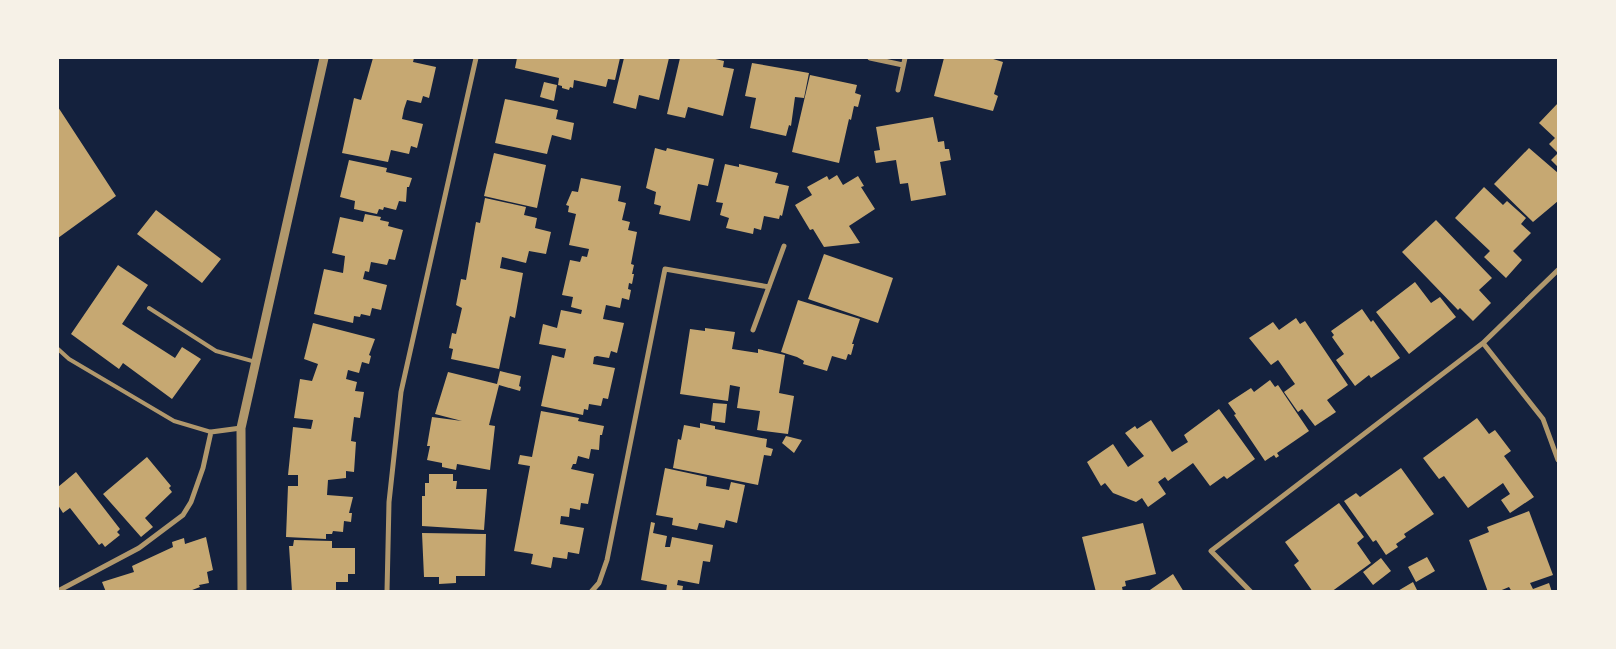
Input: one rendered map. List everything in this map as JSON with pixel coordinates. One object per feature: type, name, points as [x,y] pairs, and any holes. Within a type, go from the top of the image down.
[{"type":"street","points":[[242,592],[241,428],[324,58]]},
{"type":"street","points":[[387,592],[389,502],[402,392],[476,58]]},
{"type":"street","points":[[870,58],[903,65]]},
{"type":"street","points":[[898,90],[905,58]]},
{"type":"street","points":[[753,330],[784,246]]},
{"type":"street","points":[[591,592],[599,583],[607,560],[666,269],[769,287]]},
{"type":"street","points":[[1251,592],[1211,551],[1483,343],[1558,270]]},
{"type":"street","points":[[1483,343],[1543,418],[1558,460]]},
{"type":"street","points":[[58,591],[139,548],[183,516],[191,502],[203,468],[211,432],[241,428]]},
{"type":"lane","points":[[150,308],[216,351],[256,362]]},
{"type":"lane","points":[[58,349],[69,359],[174,421],[211,432]]},
{"type":"building","points":[[373,58],[414,58],[413,62],[436,67],[429,98],[423,96],[421,103],[407,100],[404,109],[402,119],[423,124],[417,148],[411,146],[409,154],[391,150],[388,162],[342,153],[354,98],[361,100]]},
{"type":"building","points":[[517,58],[620,58],[615,80],[608,79],[606,87],[574,80],[573,88],[570,87],[569,90],[558,85],[559,78],[515,68]]},
{"type":"building","points":[[624,58],[669,58],[659,100],[639,95],[636,109],[613,103]]},
{"type":"building","points":[[680,58],[711,58],[724,61],[723,67],[734,69],[723,116],[688,107],[685,118],[667,114]]},
{"type":"building","points":[[944,58],[990,58],[1003,62],[994,94],[998,96],[993,111],[934,96]]},
{"type":"building","points":[[752,63],[809,73],[804,98],[795,97],[791,126],[789,125],[786,136],[750,128],[756,98],[745,96]]},
{"type":"building","points":[[810,75],[857,85],[855,93],[861,95],[858,107],[854,106],[851,120],[849,119],[839,163],[792,152]]},
{"type":"building","points":[[544,82],[557,85],[554,101],[540,97]]},
{"type":"building","points":[[505,99],[558,110],[556,119],[574,123],[571,140],[552,135],[547,154],[495,143]]},
{"type":"building","points":[[1558,103],[1558,153],[1549,144],[1555,138],[1539,123]]},
{"type":"building","points":[[58,107],[116,196],[58,238]]},
{"type":"building","points":[[933,117],[938,142],[944,141],[945,149],[949,149],[951,160],[940,162],[946,195],[911,201],[908,183],[900,184],[896,160],[876,163],[874,151],[880,150],[876,127]]},
{"type":"building","points":[[655,148],[666,151],[667,148],[714,159],[708,186],[698,184],[690,221],[659,214],[661,206],[654,204],[656,192],[646,188]]},
{"type":"building","points":[[1529,148],[1558,173],[1558,201],[1533,222],[1494,184]]},
{"type":"building","points":[[494,153],[546,165],[537,208],[484,196]]},
{"type":"building","points":[[1558,153],[1558,167],[1551,160]]},
{"type":"building","points":[[349,160],[387,168],[386,172],[412,178],[409,187],[407,187],[406,202],[399,201],[396,210],[384,207],[383,210],[379,209],[377,214],[354,209],[355,201],[340,197]]},
{"type":"building","points":[[725,164],[739,167],[739,164],[778,173],[775,183],[789,186],[782,216],[780,215],[779,219],[764,216],[761,230],[754,228],[753,234],[726,228],[729,218],[720,215],[723,203],[716,202]]},
{"type":"building","points":[[837,175],[843,185],[858,176],[864,186],[861,187],[875,209],[849,226],[860,243],[824,247],[813,229],[810,230],[795,205],[812,195],[807,187],[827,176],[829,180]]},
{"type":"building","points":[[581,178],[621,186],[618,201],[626,203],[622,220],[630,222],[628,230],[637,232],[631,264],[634,265],[632,274],[634,274],[632,284],[629,283],[628,289],[631,290],[629,300],[622,298],[620,308],[606,305],[603,319],[624,323],[617,353],[611,351],[609,358],[594,357],[593,364],[615,368],[608,399],[603,398],[601,406],[589,404],[588,410],[584,409],[583,415],[541,406],[552,355],[564,358],[566,349],[539,344],[543,324],[557,328],[561,310],[581,314],[582,310],[571,307],[573,297],[562,295],[570,260],[580,262],[582,256],[587,257],[589,249],[569,245],[576,214],[568,212],[569,206],[566,205],[572,191],[578,192]]},
{"type":"building","points":[[1484,187],[1503,205],[1507,201],[1526,218],[1521,224],[1531,233],[1513,251],[1522,260],[1506,278],[1484,257],[1490,251],[1455,218]]},
{"type":"building","points":[[485,198],[526,207],[524,215],[537,218],[535,228],[551,232],[546,254],[529,251],[526,263],[502,257],[500,268],[523,273],[515,318],[510,316],[499,369],[451,359],[453,349],[449,348],[452,333],[456,334],[462,308],[456,305],[461,279],[466,280],[476,222],[480,223]]},
{"type":"building","points":[[156,210],[221,259],[202,283],[137,234]]},
{"type":"building","points":[[365,214],[381,217],[380,220],[389,222],[388,226],[403,230],[395,260],[389,259],[387,265],[371,262],[369,272],[365,271],[363,279],[387,285],[381,310],[372,308],[370,316],[361,314],[360,317],[354,316],[353,323],[314,314],[324,269],[343,273],[345,256],[332,253],[340,217],[363,222]]},
{"type":"building","points":[[1436,220],[1492,278],[1479,290],[1491,303],[1473,321],[1460,308],[1458,310],[1402,252]]},
{"type":"building","points":[[824,254],[893,278],[878,323],[808,299]]},
{"type":"building","points":[[118,265],[148,285],[122,324],[175,358],[182,347],[201,359],[172,399],[123,363],[119,369],[71,334]]},
{"type":"building","points":[[1415,282],[1431,303],[1440,297],[1456,317],[1409,354],[1376,312]]},
{"type":"building","points":[[798,300],[860,319],[852,344],[854,344],[851,355],[848,354],[846,360],[832,356],[827,371],[803,364],[804,361],[797,357],[781,352]]},
{"type":"building","points":[[1362,309],[1371,322],[1373,320],[1400,358],[1371,378],[1369,375],[1355,386],[1336,360],[1344,354],[1332,337],[1334,335],[1331,331]]},
{"type":"building","points":[[1296,318],[1300,324],[1305,321],[1348,385],[1327,400],[1336,412],[1315,426],[1302,409],[1298,412],[1284,392],[1295,384],[1278,360],[1271,365],[1249,338],[1273,322],[1279,330]]},
{"type":"building","points":[[313,323],[375,339],[369,355],[371,356],[369,364],[362,362],[359,373],[348,370],[346,379],[357,382],[355,391],[364,392],[360,418],[354,417],[351,441],[356,442],[354,472],[346,471],[346,478],[328,480],[327,495],[353,497],[349,513],[352,513],[351,522],[344,521],[343,532],[333,531],[332,534],[326,534],[326,539],[286,537],[288,486],[298,486],[298,475],[288,475],[293,427],[311,429],[313,420],[294,418],[300,379],[312,381],[318,364],[304,359]]},
{"type":"building","points":[[705,328],[735,332],[732,349],[758,353],[758,349],[785,355],[779,393],[794,396],[788,434],[757,430],[760,411],[737,408],[740,387],[730,385],[728,401],[680,394],[690,329],[705,331]]},
{"type":"building","points":[[500,371],[521,376],[519,386],[521,387],[520,391],[499,385],[489,425],[495,426],[490,470],[457,464],[456,470],[442,467],[442,463],[427,460],[430,446],[427,446],[432,417],[462,421],[435,414],[448,372],[497,384]]},
{"type":"building","points":[[1270,380],[1275,387],[1278,385],[1309,431],[1277,453],[1279,456],[1276,458],[1274,455],[1265,461],[1228,403],[1251,388],[1254,392]]},
{"type":"building","points":[[713,403],[727,404],[725,423],[711,421]]},
{"type":"building","points":[[1219,409],[1255,459],[1227,479],[1224,476],[1210,486],[1193,463],[1168,481],[1165,477],[1158,482],[1166,494],[1148,507],[1142,498],[1136,502],[1113,493],[1105,483],[1101,486],[1087,462],[1113,444],[1128,467],[1144,456],[1125,433],[1135,426],[1137,429],[1151,420],[1172,452],[1188,442],[1184,435]]},
{"type":"building","points":[[541,411],[579,418],[578,421],[604,426],[602,435],[600,435],[599,450],[591,449],[589,459],[578,456],[576,464],[573,464],[571,469],[594,474],[588,504],[581,503],[580,510],[570,508],[569,517],[561,516],[560,524],[584,528],[579,554],[568,552],[567,559],[553,557],[551,568],[531,564],[533,554],[514,551],[530,466],[518,464],[520,455],[532,457]]},
{"type":"building","points":[[1477,418],[1489,434],[1495,430],[1511,451],[1504,456],[1534,497],[1510,513],[1501,500],[1510,494],[1503,483],[1468,508],[1444,476],[1439,479],[1423,458]]},
{"type":"building","points":[[700,423],[715,426],[715,429],[767,439],[766,447],[773,449],[771,456],[764,455],[758,485],[673,468],[678,439],[681,440],[684,425],[700,428]]},
{"type":"building","points":[[786,436],[802,440],[794,453],[782,443]]},
{"type":"building","points":[[147,457],[171,486],[169,488],[172,492],[145,518],[153,527],[141,537],[103,494]]},
{"type":"building","points":[[665,468],[707,477],[706,486],[729,490],[731,482],[745,485],[737,523],[726,520],[724,528],[699,523],[697,530],[672,525],[673,518],[656,515]]},
{"type":"building","points":[[1401,468],[1434,514],[1404,534],[1406,537],[1396,544],[1398,547],[1386,555],[1376,540],[1373,542],[1344,501],[1356,493],[1360,497]]},
{"type":"building","points":[[76,472],[120,529],[117,532],[120,535],[105,547],[102,543],[99,545],[70,508],[63,513],[58,505],[58,487]]},
{"type":"building","points":[[429,474],[453,474],[453,481],[457,481],[456,489],[487,489],[484,530],[422,526],[422,496],[425,496],[425,483],[429,483]]},
{"type":"building","points":[[1339,503],[1364,537],[1357,543],[1371,563],[1331,592],[1313,592],[1294,565],[1299,561],[1285,542]]},
{"type":"building","points":[[1529,511],[1553,575],[1530,583],[1533,589],[1549,583],[1552,592],[1512,592],[1509,587],[1497,592],[1488,592],[1469,540],[1489,532],[1487,527]]},
{"type":"building","points":[[651,522],[655,523],[653,533],[667,536],[665,547],[670,547],[672,537],[713,545],[710,562],[703,561],[699,584],[678,580],[677,585],[683,586],[682,592],[666,592],[667,585],[641,580]]},
{"type":"building","points":[[1143,523],[1156,574],[1125,581],[1126,586],[1122,587],[1123,592],[1096,592],[1082,537]]},
{"type":"building","points":[[422,533],[486,534],[485,576],[456,576],[456,583],[439,584],[439,577],[424,577]]},
{"type":"building","points":[[206,537],[213,570],[207,572],[209,583],[199,585],[200,587],[187,592],[106,592],[102,582],[134,572],[132,566],[173,547],[172,542],[184,538],[185,544]]},
{"type":"building","points":[[294,540],[332,541],[332,548],[355,548],[355,574],[348,574],[348,582],[336,582],[336,592],[292,592],[289,546],[293,546]]},
{"type":"building","points":[[1427,557],[1435,571],[1416,582],[1408,567]]},
{"type":"building","points":[[1381,558],[1391,571],[1373,585],[1363,572]]},
{"type":"building","points":[[1173,574],[1184,592],[1147,592]]},
{"type":"building","points":[[1413,582],[1418,592],[1396,592]]}]
